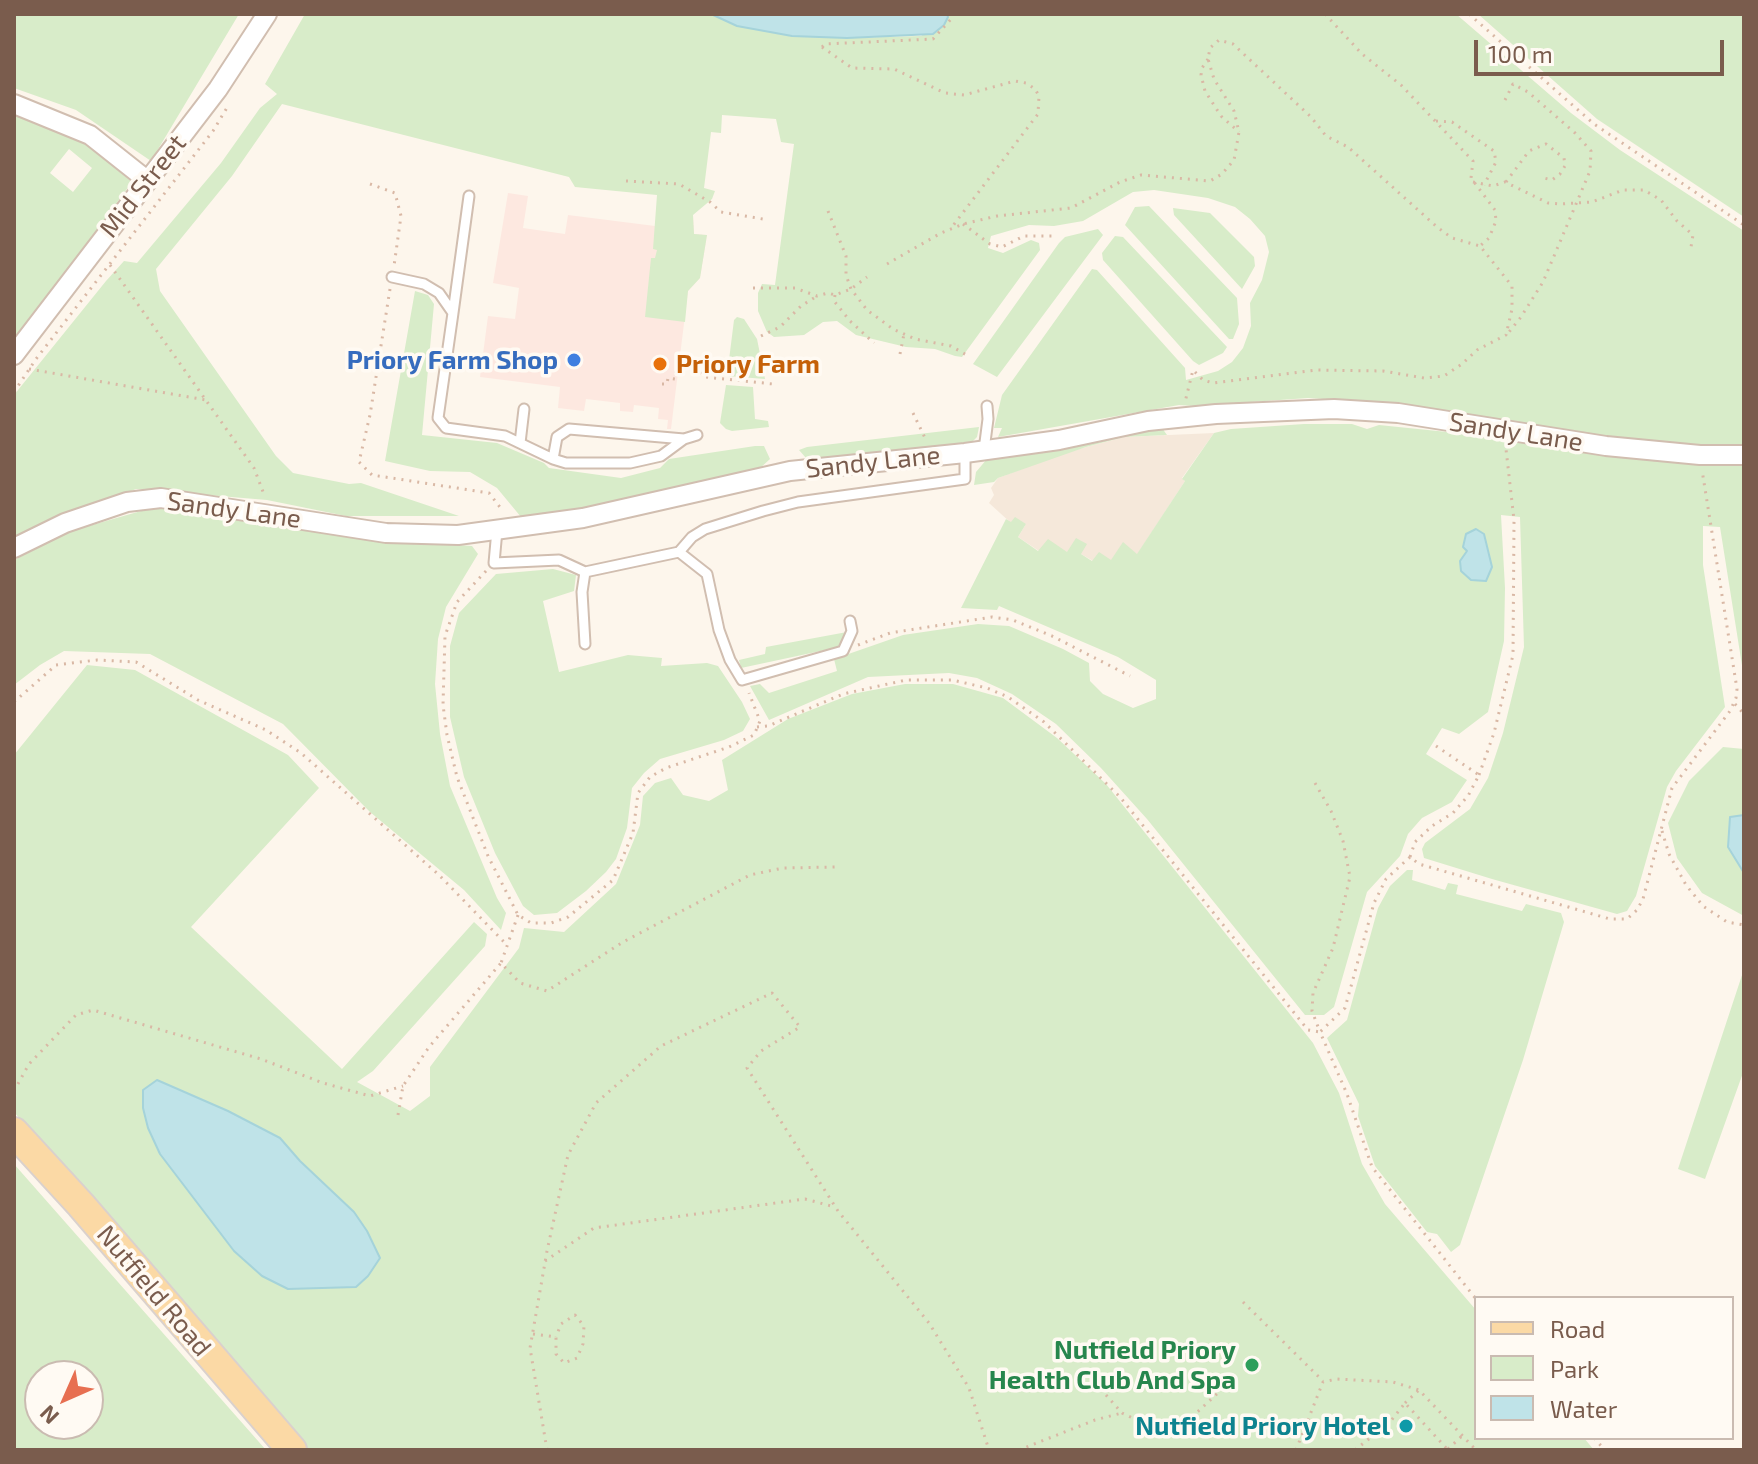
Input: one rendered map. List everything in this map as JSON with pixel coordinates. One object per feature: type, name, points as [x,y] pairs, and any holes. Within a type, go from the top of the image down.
[{"type":"main road","name":"Nutfield Road","points":[[14,1132],[292,1450]]},
{"type":"street","name":"Mid Street","points":[[14,355],[218,89],[267,14]]},
{"type":"street","points":[[14,104],[90,135],[148,181]]},
{"type":"street","name":"Sandy Lane","points":[[14,548],[65,523],[127,502],[161,498],[386,533],[458,535],[583,518],[790,471],[1059,440],[1148,421],[1334,409],[1444,419],[1606,446],[1700,455],[1744,455]]},
{"type":"lane","points":[[469,196],[438,418],[446,428],[505,436],[566,463],[630,463],[661,456],[684,439],[697,435]]},
{"type":"lane","points":[[392,277],[424,284],[439,293],[453,313]]},
{"type":"lane","points":[[497,530],[494,563],[559,560],[585,572],[679,552],[692,537],[705,529],[798,502],[965,479],[988,419],[987,406]]},
{"type":"lane","points":[[520,443],[524,409]]},
{"type":"lane","points":[[553,459],[557,437],[569,429],[684,439]]},
{"type":"lane","points":[[679,552],[707,574],[719,630],[730,660],[742,680],[843,651],[852,631],[850,621]]},
{"type":"lane","points":[[585,572],[582,592],[585,644]]},
{"type":"path","points":[[949,230],[1038,114],[1040,104],[1035,89],[1015,81],[964,95],[945,93],[894,69],[852,68],[822,47],[825,44],[933,39],[952,18],[950,14]]},
{"type":"path","points":[[1325,14],[1362,54],[1401,85],[1473,161],[1473,182],[1495,210],[1496,221],[1489,238],[1480,246]]},
{"type":"path","points":[[1469,14],[1594,124],[1744,225]]},
{"type":"path","points":[[1239,132],[1221,116],[1205,91],[1201,75],[1210,48],[1219,40],[1233,44],[1311,117],[1326,136],[1348,147],[1437,227],[1452,238],[1480,246],[1512,286],[1512,309],[1506,335]]},
{"type":"path","points":[[887,264],[963,224],[997,216],[1071,208],[1120,182],[1141,175],[1210,181],[1222,174],[1234,160],[1239,132],[1234,111],[1214,79],[1208,59]]},
{"type":"path","points":[[1186,417],[1184,405],[1193,370],[1203,380],[1213,383],[1317,370],[1383,371],[1424,378],[1444,376],[1477,350],[1506,335],[1543,282],[1590,171],[1591,151],[1528,92],[1513,84],[1505,100]]},
{"type":"path","points":[[14,392],[213,131],[229,105]]},
{"type":"path","points":[[1434,121],[1452,122],[1494,151],[1496,162],[1484,185]]},
{"type":"path","points":[[1505,182],[1529,151],[1546,144],[1564,158],[1565,166],[1552,180],[1544,178]]},
{"type":"path","points":[[626,181],[679,184],[721,212],[763,219]]},
{"type":"path","points":[[1473,182],[1484,185],[1505,182],[1548,203],[1592,202],[1623,190],[1644,190],[1661,200],[1693,235],[1691,247]]},
{"type":"path","points":[[370,184],[395,193],[401,216],[370,415],[359,462],[372,475],[489,493],[504,511],[497,530]]},
{"type":"path","points":[[828,211],[846,256],[846,275],[851,289],[867,310],[893,329],[951,346],[970,357]]},
{"type":"path","points":[[963,224],[990,244],[1002,247],[1024,236],[1054,236]]},
{"type":"path","points":[[110,265],[254,468],[271,514]]},
{"type":"path","points":[[761,336],[780,327],[801,306],[817,296],[835,295],[851,289],[867,277]]},
{"type":"path","points":[[753,288],[795,288],[817,296]]},
{"type":"path","points":[[835,295],[834,301],[850,321],[874,343]]},
{"type":"path","points":[[900,354],[904,334]]},
{"type":"path","points":[[662,384],[667,384],[668,378],[675,379],[677,366],[695,368],[705,377],[773,384]]},
{"type":"path","points":[[29,369],[206,400]]},
{"type":"path","points":[[913,413],[925,434],[931,455]]},
{"type":"path","points":[[1320,1032],[1345,1008],[1374,903],[1386,879],[1410,857],[1415,842],[1432,826],[1453,813],[1468,796],[1494,733],[1513,655],[1514,520],[1506,468],[1506,430]]},
{"type":"path","points":[[1410,857],[1419,864],[1610,919],[1627,919],[1637,910],[1643,899],[1672,788],[1735,704],[1737,689],[1700,455]]},
{"type":"path","points":[[494,563],[457,602],[445,636],[443,705],[447,735],[468,810],[518,915],[531,923],[551,923],[568,917],[613,880],[633,833],[638,793],[650,777],[754,735],[760,721],[742,680]]},
{"type":"path","points":[[843,651],[890,633],[992,617],[1013,620],[1039,631],[1130,676]]},
{"type":"path","points":[[14,702],[56,665],[97,660],[136,662],[198,700],[266,730],[301,753],[439,875],[507,945]]},
{"type":"path","points":[[757,727],[768,726],[843,694],[906,680],[952,680],[987,688],[1008,697],[1044,722],[1120,797],[1308,1030],[1320,1032]]},
{"type":"path","points":[[1735,704],[1744,714]]},
{"type":"path","points":[[1436,746],[1479,775]]},
{"type":"path","points":[[1315,783],[1343,841],[1350,877],[1333,948],[1313,993],[1312,1011],[1347,1094],[1372,1167],[1474,1296]]},
{"type":"path","points":[[1662,831],[1675,865],[1703,906],[1727,922],[1744,925]]},
{"type":"path","points":[[501,963],[520,983],[547,991],[623,942],[750,875],[783,868],[836,867]]},
{"type":"path","points":[[398,1115],[403,1086],[429,1047],[501,963],[518,915]]},
{"type":"path","points":[[547,1450],[530,1348],[568,1155],[596,1103],[661,1046],[772,993],[800,1027],[761,1051],[747,1068],[835,1207],[929,1323],[969,1388],[989,1450]]},
{"type":"path","points":[[14,1091],[29,1064],[76,1015],[93,1010],[261,1059],[323,1083],[370,1096],[403,1086]]},
{"type":"path","points":[[545,1261],[594,1228],[805,1199],[835,1207]]},
{"type":"path","points":[[1243,1302],[1323,1382]]},
{"type":"path","points":[[575,1315],[584,1326],[583,1344],[577,1358],[564,1363],[556,1354],[556,1337],[561,1324],[575,1315]]},
{"type":"path","points":[[533,1334],[556,1337]]},
{"type":"path","points":[[1323,1382],[1337,1379],[1393,1382],[1419,1390],[1476,1450]]},
{"type":"path","points":[[1296,1450],[1323,1382]]},
{"type":"path","points":[[1355,1450],[1390,1422],[1419,1390]]},
{"type":"path","points":[[1192,1417],[1220,1391]]},
{"type":"path","points":[[1106,1395],[1122,1413],[1143,1423]]},
{"type":"path","points":[[1405,1403],[1448,1450],[1463,1435]]},
{"type":"path","points":[[1019,1450],[1095,1420],[1122,1413]]},
{"type":"shaded area","points":[[508,193],[528,196],[523,228],[565,234],[568,215],[655,226],[693,215],[694,234],[707,235],[700,278],[688,291],[671,429],[667,429],[668,420],[658,419],[659,408],[634,405],[633,412],[620,411],[620,403],[586,399],[584,411],[558,408],[560,387],[480,377],[488,316],[515,319],[519,288],[493,283]]},
{"type":"shaded area","points":[[1214,433],[1182,478],[1185,481],[1137,555],[1131,550],[1112,560],[1093,561],[1081,554],[1039,551],[1018,537],[1026,524],[1011,523],[989,503],[994,495],[991,488],[998,478],[1060,454],[1124,437]]},
{"type":"green space","points":[[14,14],[239,14],[151,161],[76,110],[14,88]]},
{"type":"green space","points":[[305,14],[711,14],[737,26],[792,36],[847,38],[921,36],[948,17],[947,14],[1456,14],[1571,113],[1620,150],[1744,231],[1744,678],[1720,527],[1703,526],[1703,565],[1725,707],[1667,787],[1636,896],[1627,911],[1617,914],[1424,858],[1422,849],[1425,843],[1470,809],[1488,778],[1503,733],[1524,647],[1520,517],[1501,515],[1504,641],[1488,712],[1459,734],[1442,728],[1426,754],[1467,780],[1452,802],[1422,818],[1408,834],[1400,856],[1367,892],[1334,1007],[1324,1015],[1305,1015],[1147,819],[1101,768],[1056,724],[1012,694],[977,678],[949,673],[868,677],[769,720],[750,686],[760,684],[769,693],[837,671],[834,659],[903,635],[978,624],[1009,626],[1089,663],[1090,681],[1103,694],[1133,708],[1156,699],[1156,680],[1118,657],[999,606],[997,610],[961,608],[1006,519],[1011,522],[1015,517],[1026,524],[1018,537],[1038,551],[1048,539],[1067,552],[1076,538],[1087,544],[1081,554],[1092,561],[1099,552],[1111,560],[1123,542],[1137,554],[1214,433],[1304,424],[1352,424],[1367,429],[1379,425],[1496,437],[1449,412],[1308,398],[1179,405],[998,437],[1002,428],[994,428],[1002,395],[1092,269],[1097,270],[1185,368],[1186,380],[1218,371],[1232,362],[1243,348],[1251,326],[1250,303],[1262,280],[1269,252],[1265,236],[1250,219],[1235,207],[1208,198],[1154,190],[1133,192],[1083,221],[1054,226],[1029,225],[991,236],[988,248],[1003,253],[1031,240],[1039,243],[1040,250],[962,357],[856,335],[837,321],[823,322],[804,335],[774,337],[767,332],[758,311],[758,293],[762,284],[775,285],[794,144],[781,142],[776,119],[722,115],[721,133],[711,132],[704,188],[715,191],[712,199],[693,215],[694,234],[707,235],[700,278],[688,291],[685,322],[645,317],[651,258],[655,258],[657,250],[653,249],[657,195],[575,187],[569,177],[282,104],[232,176],[156,269],[160,291],[276,456],[293,473],[349,484],[361,483],[459,516],[346,516],[267,500],[136,489],[14,537],[14,395],[124,261],[137,263],[221,163],[260,108],[277,94],[265,84]]},
{"type":"green space","points":[[1478,14],[1744,14],[1744,217],[1597,119]]},
{"type":"green space","points":[[14,110],[74,134],[132,182],[14,344]],"holes":[[[69,149],[92,168],[73,192],[50,173]]]},
{"type":"green space","points":[[1149,206],[1237,298],[1239,324],[1233,339],[1229,339],[1125,225],[1135,207]]},
{"type":"green space","points":[[1173,208],[1210,213],[1254,257],[1255,266],[1242,289],[1174,215]]},
{"type":"green space","points":[[1098,229],[1103,235],[997,377],[973,364],[1059,243],[1065,237]]},
{"type":"green space","points":[[1115,236],[1123,237],[1227,347],[1223,353],[1199,365],[1193,361],[1103,260],[1102,253]]},
{"type":"green space","points":[[415,291],[428,295],[434,304],[422,435],[497,443],[549,468],[621,478],[660,468],[669,459],[755,446],[764,446],[770,459],[758,470],[589,508],[521,517],[497,488],[470,472],[430,471],[385,461]]},
{"type":"green space","points":[[737,317],[744,319],[757,339],[765,379],[727,376],[734,320]]},
{"type":"green space","points":[[726,385],[753,387],[755,419],[768,421],[769,427],[726,429],[720,423]]},
{"type":"green space","points":[[979,427],[977,437],[971,443],[814,460],[806,458],[799,450],[807,447]]},
{"type":"green space","points":[[1162,428],[1167,435],[1124,437],[1086,447],[994,482],[974,485],[976,472],[987,459]]},
{"type":"green space","points":[[155,507],[222,512],[402,541],[472,546],[478,554],[446,607],[438,639],[435,684],[450,786],[506,913],[501,930],[464,890],[370,812],[283,724],[150,654],[64,651],[14,685],[14,560],[71,531]]},
{"type":"green space","points":[[553,569],[576,575],[574,591],[543,601],[559,672],[628,655],[662,658],[661,666],[707,663],[718,666],[750,719],[743,731],[724,740],[660,759],[644,773],[632,788],[627,828],[616,859],[606,872],[557,913],[534,915],[523,906],[495,853],[464,777],[450,717],[450,646],[459,613],[496,574]]},
{"type":"green space","points":[[847,632],[840,646],[741,668],[739,660],[765,654],[766,647]]},
{"type":"green space","points":[[87,665],[135,670],[288,755],[319,788],[191,927],[342,1069],[474,922],[487,934],[485,946],[373,1071],[357,1082],[410,1111],[430,1096],[430,1067],[519,948],[524,928],[564,932],[616,884],[640,825],[643,796],[655,783],[671,778],[683,795],[709,801],[728,790],[722,760],[788,719],[852,694],[905,684],[953,684],[1003,698],[1057,738],[1106,784],[1313,1043],[1339,1093],[1362,1164],[1385,1204],[1474,1308],[1474,1440],[1586,1440],[1594,1450],[308,1450],[14,1112],[14,755]]},
{"type":"green space","points":[[1723,747],[1744,749],[1744,815],[1730,817],[1744,873],[1744,916],[1702,893],[1677,858],[1668,823],[1689,781]]},
{"type":"green space","points":[[1407,870],[1413,870],[1412,880],[1445,890],[1448,883],[1458,885],[1456,894],[1522,911],[1526,904],[1561,913],[1564,922],[1523,1060],[1460,1245],[1451,1252],[1437,1234],[1427,1232],[1375,1166],[1358,1116],[1359,1104],[1327,1038],[1347,1020],[1378,908],[1390,886]]},
{"type":"green space","points":[[1744,969],[1744,1070],[1705,1179],[1678,1169]]},
{"type":"green space","points":[[14,1164],[266,1450],[14,1450]]},
{"type":"water","points":[[711,14],[947,14],[948,17],[933,34],[847,38],[792,36],[737,26]]},
{"type":"water","points":[[1476,529],[1484,534],[1492,567],[1486,581],[1471,580],[1461,571],[1460,561],[1467,551],[1463,547],[1466,534]]},
{"type":"water","points":[[1744,815],[1744,873],[1728,847],[1730,817]]},
{"type":"water","points":[[157,1080],[280,1138],[354,1212],[367,1231],[380,1258],[368,1276],[356,1287],[288,1289],[262,1276],[234,1251],[160,1154],[148,1128],[143,1090]]},
{"type":"place","name":"Priory Farm Shop","points":[[574,360]]},
{"type":"place","name":"Priory Farm","points":[[660,364]]},
{"type":"place","name":"Nutfield Priory Health Club And Spa","points":[[1252,1365]]},
{"type":"place","name":"Nutfield Priory Hotel","points":[[1406,1426]]}]
